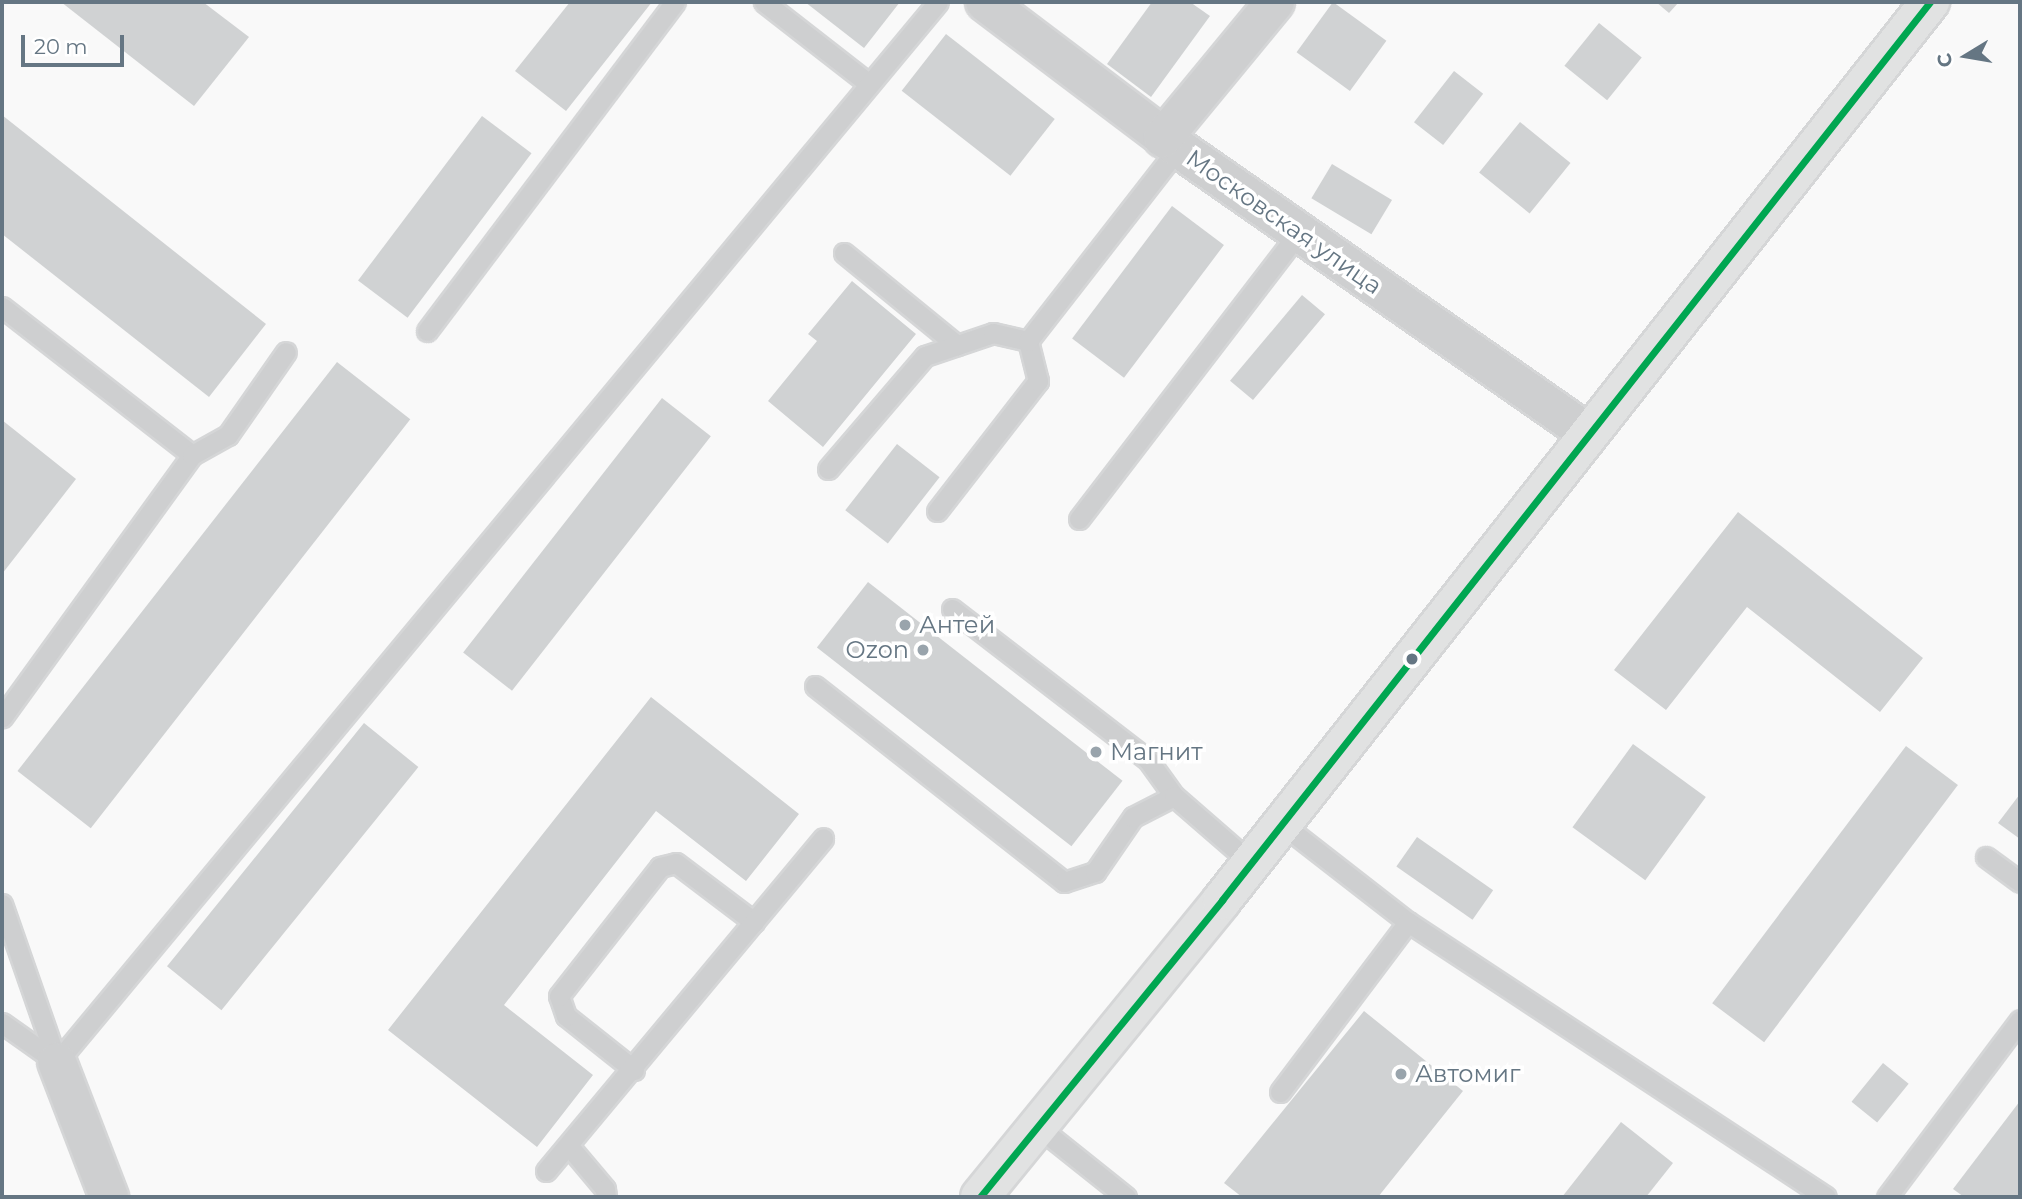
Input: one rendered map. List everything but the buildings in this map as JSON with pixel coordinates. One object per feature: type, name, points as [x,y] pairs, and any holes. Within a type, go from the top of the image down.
[{"type":"main road","points":[[980,1197],[1251,863],[1930,2]]},
{"type":"street","name":"Московская улица","points":[[985,2],[1170,143],[1589,434]]},
{"type":"street","points":[[1170,143],[1275,2]]},
{"type":"street","points":[[57,1062],[109,1197]]},
{"type":"lane","points":[[427,331],[675,2]]},
{"type":"lane","points":[[764,2],[868,83]]},
{"type":"lane","points":[[57,1062],[938,2]]},
{"type":"lane","points":[[937,511],[1038,382],[1028,341],[1170,143]]},
{"type":"lane","points":[[1079,519],[1299,232]]},
{"type":"lane","points":[[844,253],[957,345]]},
{"type":"lane","points":[[2,307],[192,455]]},
{"type":"lane","points":[[828,470],[925,356],[993,333],[1028,341]]},
{"type":"lane","points":[[2,717],[192,455],[228,435],[286,352]]},
{"type":"lane","points":[[952,609],[1149,760],[1174,796],[1251,863]]},
{"type":"lane","points":[[816,686],[1064,882],[1095,872],[1133,817],[1174,796]]},
{"type":"lane","points":[[1282,824],[1408,922],[1826,1197]]},
{"type":"lane","points":[[546,1171],[634,1070],[823,838]]},
{"type":"lane","points":[[1986,857],[2020,882]]},
{"type":"lane","points":[[634,1070],[566,1016],[559,996],[660,867],[676,863],[754,922]]},
{"type":"lane","points":[[2,904],[57,1062]]},
{"type":"lane","points":[[1280,1092],[1408,922]]},
{"type":"lane","points":[[1894,1195],[2020,1020]]},
{"type":"lane","points":[[2,1023],[57,1062]]},
{"type":"lane","points":[[1037,1126],[1126,1197]]},
{"type":"lane","points":[[568,1145],[605,1189],[606,1197]]},
{"type":"transit line","points":[[980,1197],[1222,900],[1930,2]]},
{"type":"place","name":"Антей","points":[[905,625]]},
{"type":"place","name":"Ozon","points":[[923,650]]},
{"type":"place","name":"Магнит","points":[[1096,752]]},
{"type":"place","name":"Автомиг","points":[[1401,1074]]}]
